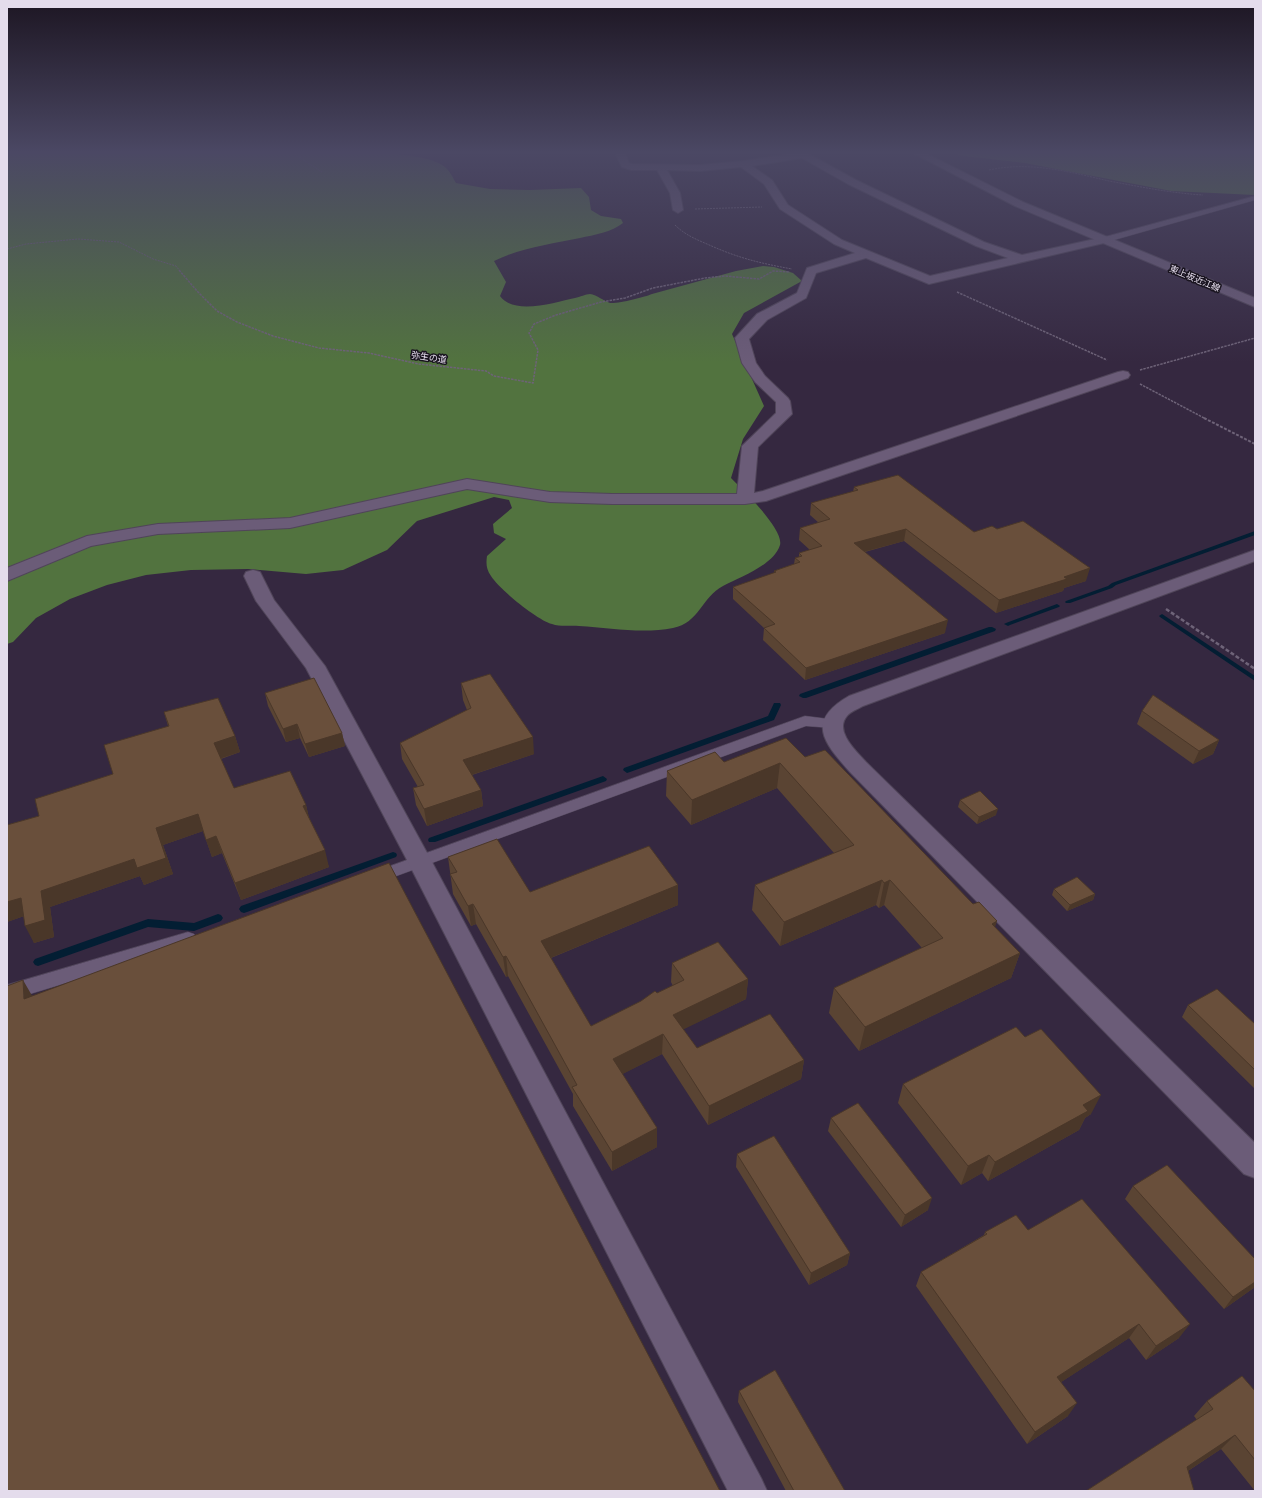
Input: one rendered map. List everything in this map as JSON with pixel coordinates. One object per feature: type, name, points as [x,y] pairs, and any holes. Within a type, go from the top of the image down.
[{"type":"street","points":[[809,223],[838,242],[929,280],[1104,240]]},
{"type":"street","points":[[936,223],[980,244],[1020,259]]},
{"type":"street","name":"東上坂近江線","points":[[1064,223],[1255,303]]},
{"type":"street","points":[[745,499],[750,446],[784,414],[783,401],[760,380],[749,363],[742,338],[762,317],[802,295],[811,271],[866,254]]},
{"type":"street","points":[[7,575],[87,541],[158,529],[290,523],[467,484],[550,497],[612,499],[745,499],[766,496],[1128,374]]},
{"type":"street","points":[[1255,555],[856,701],[841,710],[832,723],[833,734],[842,750],[858,767],[1255,1164]]},
{"type":"street","points":[[253,576],[265,601],[315,666],[420,862],[748,1491]]},
{"type":"lane","points":[[1104,240],[1165,223]]},
{"type":"lane","points":[[360,882],[420,862],[805,721],[832,723]]},
{"type":"lane","points":[[7,993],[203,935]]},
{"type":"path","points":[[675,223],[675,225],[681,231],[733,256],[757,263],[810,274]]},
{"type":"path","name":"弥生の道","points":[[7,249],[26,244],[78,239],[119,242],[153,259],[176,266],[197,291],[217,311],[237,322],[273,336],[318,348],[369,353],[419,364],[486,371],[494,376],[533,383],[538,350],[529,333],[534,324],[556,315],[601,302],[625,298],[653,288],[705,278],[725,276],[759,279],[764,274],[772,270],[810,274]]},
{"type":"path","points":[[929,280],[1128,374],[1255,444]]},
{"type":"path","points":[[1128,374],[1255,338]]},
{"type":"path","points":[[1146,595],[1255,669]]},
{"type":"green space","points":[[7,223],[623,223],[608,231],[591,236],[547,244],[514,253],[494,261],[506,282],[500,296],[506,302],[525,306],[547,304],[577,298],[587,294],[610,303],[619,302],[736,271],[763,266],[774,267],[793,273],[802,281],[744,313],[732,334],[764,406],[743,439],[731,478],[761,510],[776,529],[780,545],[777,552],[771,559],[756,570],[716,591],[689,621],[682,625],[662,630],[638,631],[562,626],[555,625],[537,617],[495,582],[488,571],[487,556],[506,539],[494,533],[493,524],[512,508],[509,500],[494,497],[417,521],[387,550],[343,570],[306,574],[248,569],[191,570],[146,575],[107,585],[70,599],[36,618],[13,642],[7,644]]},
{"type":"building","points":[[898,475],[974,532],[992,526],[997,529],[1023,521],[1090,568],[1064,577],[1067,579],[999,600],[906,529],[854,543],[948,620],[806,668],[764,628],[775,624],[733,587],[800,562],[795,558],[802,556],[799,553],[822,546],[800,528],[830,519],[811,503],[858,490],[854,487]]},
{"type":"building","points":[[490,674],[533,737],[463,760],[481,790],[424,809],[413,788],[424,785],[400,743],[471,708],[461,683]]},
{"type":"building","points":[[314,678],[342,733],[305,744],[297,724],[283,729],[265,693]]},
{"type":"building","points":[[1153,695],[1219,740],[1199,751],[1142,711]]},
{"type":"building","points":[[218,698],[235,736],[214,743],[234,788],[290,771],[306,805],[303,806],[325,850],[235,883],[216,836],[206,840],[198,814],[156,828],[166,858],[137,868],[134,859],[41,891],[45,920],[25,926],[21,898],[7,902],[7,825],[39,816],[35,799],[113,774],[104,745],[169,726],[164,712]]},
{"type":"building","points":[[786,738],[805,757],[825,750],[973,904],[979,902],[997,921],[992,924],[1020,953],[865,1027],[834,988],[943,938],[890,880],[884,883],[882,880],[784,922],[755,885],[854,845],[780,763],[692,800],[667,771],[715,752],[724,762]]},
{"type":"building","points":[[980,791],[998,809],[979,817],[960,800]]},
{"type":"building","points":[[497,839],[530,892],[649,846],[678,885],[541,941],[591,1026],[641,1001],[655,991],[657,993],[684,980],[672,963],[718,942],[748,979],[673,1015],[697,1048],[770,1014],[804,1060],[709,1106],[663,1034],[613,1059],[657,1128],[612,1152],[572,1087],[577,1085],[506,956],[503,957],[473,904],[468,906],[450,874],[457,872],[448,857]]},
{"type":"building","points":[[389,863],[720,1491],[7,1491],[7,986],[23,980],[24,999]]},
{"type":"building","points":[[1077,877],[1095,894],[1070,905],[1054,889]]},
{"type":"building","points":[[1217,989],[1255,1024],[1255,1070],[1188,1005]]},
{"type":"building","points":[[1016,1027],[1025,1037],[1041,1029],[1101,1095],[1083,1105],[1088,1111],[995,1162],[989,1155],[968,1166],[903,1084]]},
{"type":"building","points":[[858,1103],[932,1198],[905,1215],[831,1118]]},
{"type":"building","points":[[774,1136],[850,1253],[811,1273],[737,1154]]},
{"type":"building","points":[[1167,1165],[1255,1259],[1255,1282],[1233,1297],[1133,1186]]},
{"type":"building","points":[[1082,1199],[1190,1324],[1156,1346],[1139,1324],[1057,1377],[1077,1403],[1035,1432],[921,1272],[987,1234],[985,1232],[1016,1215],[1028,1230]]},
{"type":"building","points":[[775,1370],[845,1491],[794,1491],[739,1391]]},
{"type":"building","points":[[1242,1376],[1255,1391],[1255,1460],[1235,1435],[1187,1467],[1194,1491],[1086,1491],[1213,1409],[1207,1401]]},
{"type":"waterway","points":[[1068,602],[1255,533]]},
{"type":"waterway","points":[[1008,624],[1057,606]]},
{"type":"waterway","points":[[1162,616],[1255,679]]},
{"type":"waterway","points":[[803,696],[992,629]]},
{"type":"waterway","points":[[627,770],[771,718],[777,705]]},
{"type":"waterway","points":[[432,840],[603,779]]},
{"type":"waterway","points":[[244,909],[393,855]]},
{"type":"waterway","points":[[38,962],[148,923],[194,927],[218,918]]}]
